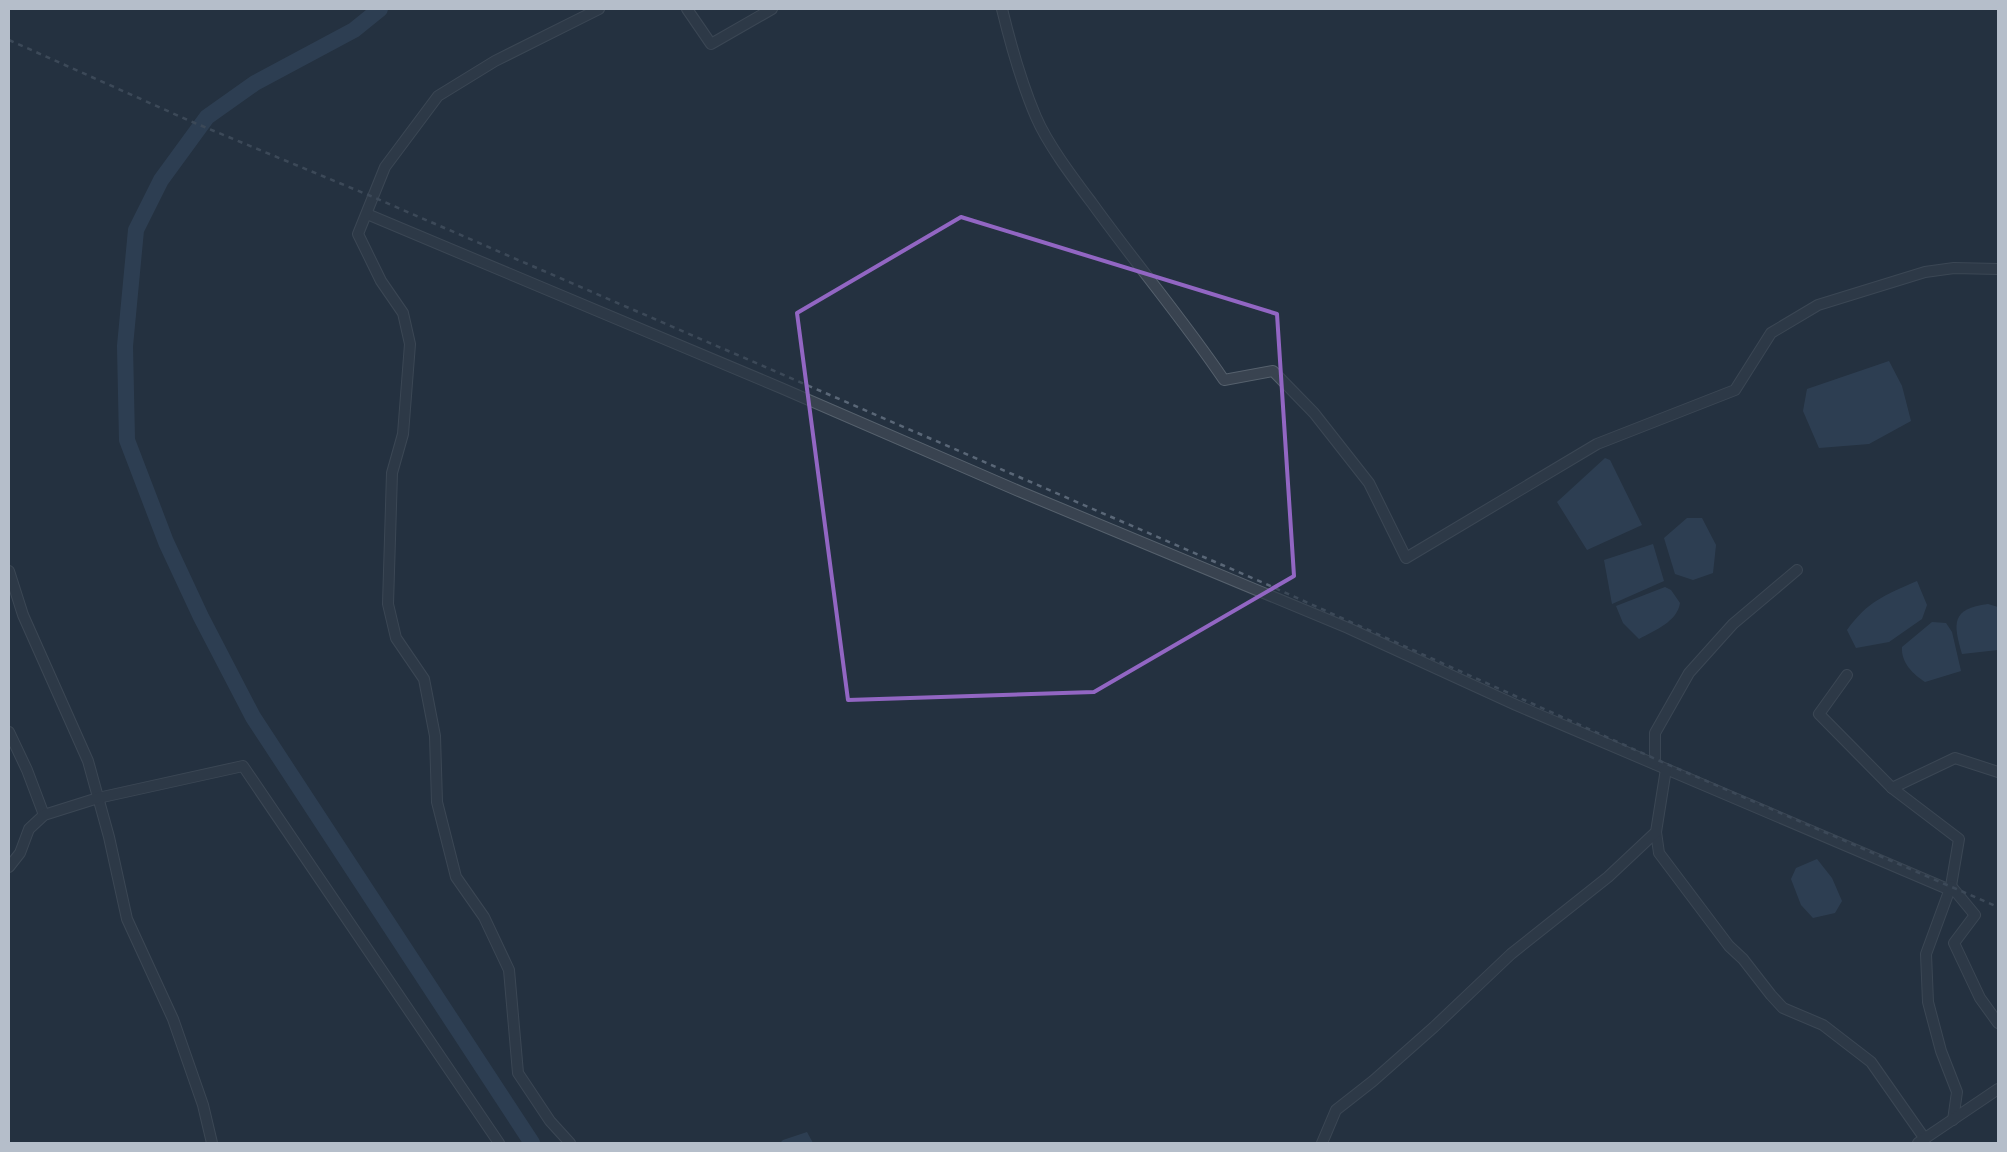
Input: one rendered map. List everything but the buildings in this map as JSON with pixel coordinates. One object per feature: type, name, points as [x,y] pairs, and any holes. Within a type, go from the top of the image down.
[{"type":"street","points":[[570,1143],[550,1121],[518,1073],[509,970],[484,917],[456,877],[437,802],[435,736],[424,679],[396,638],[388,604],[392,473],[403,434],[410,344],[403,313],[381,281],[358,234],[385,167],[438,96],[495,61],[599,9]]},
{"type":"street","points":[[687,9],[711,44],[772,9]]},
{"type":"street","points":[[1002,9],[1014,56],[1037,119],[1068,170],[1126,251],[1191,331],[1224,380],[1273,371],[1314,414],[1369,483],[1406,558],[1597,444],[1735,390],[1771,333],[1818,305],[1925,272],[1954,268],[1998,270]]},
{"type":"street","points":[[367,214],[781,388],[1021,492],[1348,628],[1516,705],[1950,888],[1974,915],[1954,943],[1980,998],[1998,1023]]},
{"type":"street","points":[[1655,764],[1655,733],[1689,674],[1733,624],[1796,570]]},
{"type":"street","points":[[9,571],[23,615],[88,761],[127,919],[173,1018],[204,1105],[212,1143]]},
{"type":"street","points":[[1847,675],[1819,714],[1892,788],[1959,839],[1950,888],[1926,954],[1928,1002],[1940,1052],[1957,1092],[1953,1120]]},
{"type":"street","points":[[9,732],[27,770],[44,815]]},
{"type":"street","points":[[1892,788],[1955,758],[1998,772]]},
{"type":"street","points":[[9,867],[20,853],[29,829],[44,815],[98,798],[243,766],[499,1143]]},
{"type":"street","points":[[1666,769],[1656,832],[1659,854],[1729,946],[1743,959],[1783,1008],[1823,1025],[1871,1062],[1922,1141],[1998,1089]]},
{"type":"street","points":[[1322,1143],[1336,1110],[1434,1027],[1511,954],[1608,877],[1656,832]]},
{"type":"highlighted area","points":[[961,217],[1277,314],[1294,576],[1094,692],[848,700],[797,313]]},
{"type":"water","points":[[1889,361],[1902,386],[1911,421],[1869,444],[1819,448],[1803,411],[1807,389]]},
{"type":"water","points":[[1605,458],[1610,460],[1642,525],[1587,550],[1557,502]]},
{"type":"water","points":[[1687,518],[1702,518],[1716,545],[1713,573],[1693,580],[1675,574],[1664,538]]},
{"type":"water","points":[[1653,544],[1664,581],[1612,604],[1604,560]]},
{"type":"water","points":[[1917,581],[1927,605],[1922,619],[1889,642],[1856,648],[1847,630],[1862,612],[1878,600]]},
{"type":"water","points":[[1665,587],[1671,590],[1680,603],[1678,610],[1664,625],[1639,639],[1623,623],[1616,606]]},
{"type":"water","points":[[1988,604],[1998,607],[1998,650],[1962,654],[1957,634],[1958,619],[1967,610]]},
{"type":"water","points":[[1932,622],[1946,623],[1952,632],[1961,671],[1925,682],[1909,668],[1903,658],[1902,647]]},
{"type":"water","points":[[1817,859],[1832,878],[1842,901],[1835,913],[1813,918],[1801,905],[1791,879],[1796,868]]},
{"type":"water","points":[[807,1132],[813,1143],[780,1143],[783,1140]]},
{"type":"waterway","points":[[380,9],[354,30],[255,83],[207,117],[161,180],[136,230],[125,346],[127,440],[166,542],[201,617],[253,717],[532,1143]]},
{"type":"railway","points":[[9,40],[190,121],[373,197],[1266,584],[1660,761],[1998,907]]}]
